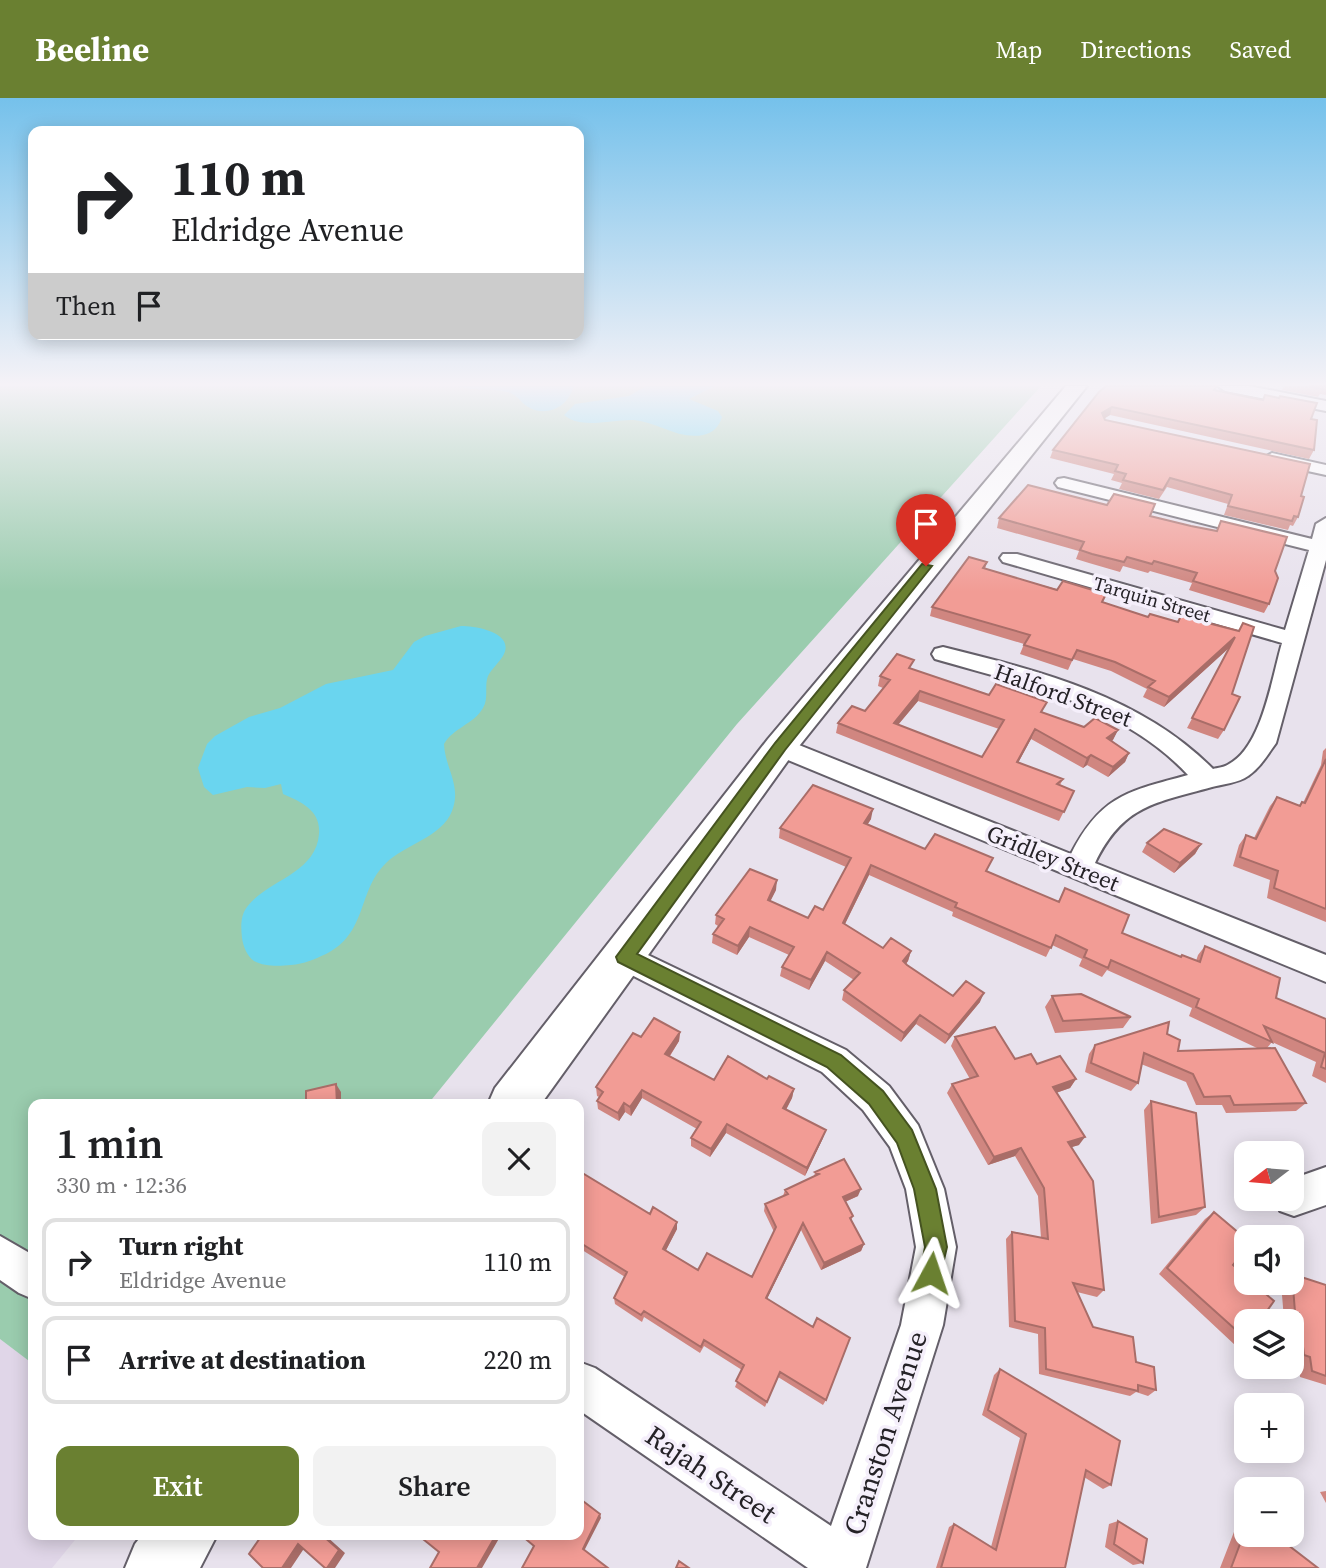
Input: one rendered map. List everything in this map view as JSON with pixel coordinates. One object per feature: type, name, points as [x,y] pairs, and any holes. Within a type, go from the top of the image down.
[{"type":"street","points":[[516,1099],[780,747],[1021,455]]},
{"type":"street","points":[[1258,455],[1326,470]]},
{"type":"street","points":[[1064,483],[1322,535],[1267,737],[1252,758],[1238,771],[1150,795],[1119,808],[1090,845],[1078,869]]},
{"type":"street","name":"Tarquin Street","points":[[1010,558],[1295,640]]},
{"type":"street","name":"Halford Street","points":[[943,654],[1090,699],[1128,715],[1189,756],[1206,778]]},
{"type":"street","name":"Gridley Street","points":[[780,747],[1326,969]]},
{"type":"street","name":"Cranston Avenue","points":[[625,957],[834,1061],[876,1098],[905,1137],[925,1189],[936,1247],[922,1325],[842,1566]]},
{"type":"street","points":[[0,1256],[28,1276]]},
{"type":"street","name":"Rajah Street","points":[[584,1387],[842,1566]]},
{"type":"street","points":[[159,1568],[180,1540]]},
{"type":"shaded area","points":[[0,1339],[28,1360],[28,1540],[75,1540],[52,1568],[0,1568]]},
{"type":"green space","points":[[0,455],[979,455],[737,724],[432,1099],[28,1099],[28,1360],[0,1339]]},
{"type":"water","points":[[461,626],[492,632],[503,640],[506,646],[504,654],[488,676],[483,708],[444,744],[455,793],[455,802],[447,820],[440,828],[386,863],[370,886],[356,923],[339,945],[322,956],[296,964],[272,966],[254,961],[244,947],[241,930],[243,914],[256,898],[300,868],[309,858],[316,848],[319,826],[309,808],[283,794],[281,784],[265,788],[247,787],[213,795],[204,787],[198,768],[207,744],[215,736],[249,717],[280,708],[326,684],[393,670],[414,642],[425,636]]},
{"type":"building","points":[[1073,455],[1266,455],[1310,464],[1298,517],[1294,516],[1292,521],[1228,506],[1232,495],[1170,478],[1163,490],[1123,480],[1126,474],[1115,471],[1118,465]]},
{"type":"building","points":[[1028,485],[1107,505],[1114,494],[1155,504],[1150,516],[1191,526],[1217,531],[1221,521],[1287,537],[1275,571],[1278,578],[1269,604],[1193,581],[1197,573],[1154,561],[1152,564],[1127,557],[1124,562],[1092,554],[1080,550],[1084,542],[999,518]]},
{"type":"building","points":[[969,557],[987,562],[983,568],[1057,590],[1063,581],[1106,594],[1102,602],[1148,617],[1150,614],[1178,622],[1181,616],[1239,631],[1243,623],[1254,627],[1232,694],[1240,697],[1224,730],[1192,718],[1235,637],[1169,697],[1148,687],[1155,681],[1115,662],[1077,650],[1072,660],[1024,645],[1030,635],[932,607]]},
{"type":"building","points":[[897,654],[914,660],[909,668],[989,695],[996,684],[1047,702],[1041,712],[1084,727],[1095,718],[1118,730],[1107,738],[1129,753],[1113,767],[1091,755],[1087,758],[1035,729],[1017,762],[1063,779],[1057,784],[1074,791],[1064,812],[838,723],[852,706],[865,711],[890,680],[880,676]],"holes":[[[920,691],[1004,720],[982,757],[894,723]]]},
{"type":"building","points":[[1326,759],[1326,909],[1274,888],[1278,871],[1240,857],[1246,835],[1256,839],[1277,797],[1300,806],[1302,802],[1305,803]]},
{"type":"building","points":[[813,785],[873,809],[864,823],[925,849],[935,834],[993,858],[986,871],[1059,902],[1065,888],[1129,915],[1122,933],[1200,962],[1205,946],[1280,978],[1276,998],[1326,1019],[1326,1069],[1321,1067],[1325,1053],[1264,1026],[1272,1042],[1196,1007],[1199,999],[1111,960],[1108,968],[1084,957],[1087,950],[1056,935],[1051,948],[955,907],[957,903],[871,865],[843,923],[883,948],[891,938],[911,951],[903,961],[953,996],[966,981],[984,993],[949,1035],[920,1015],[904,1033],[844,990],[860,973],[827,952],[811,980],[782,967],[794,947],[750,927],[738,946],[713,934],[724,919],[716,915],[750,869],[777,880],[768,900],[808,918],[815,906],[823,910],[851,858],[780,828]]},
{"type":"building","points":[[1164,829],[1201,844],[1180,863],[1147,843]]},
{"type":"building","points":[[1081,994],[1131,1017],[1063,1021],[1052,996]]},
{"type":"building","points":[[654,1018],[680,1032],[665,1054],[714,1080],[728,1056],[767,1079],[769,1076],[794,1089],[783,1108],[826,1130],[807,1168],[727,1124],[711,1149],[691,1138],[701,1122],[642,1090],[630,1107],[624,1103],[618,1113],[597,1101],[603,1092],[596,1087],[633,1033],[641,1037]]},
{"type":"building","points":[[1169,1022],[1167,1034],[1180,1040],[1178,1051],[1275,1048],[1306,1103],[1234,1105],[1230,1096],[1204,1097],[1193,1074],[1144,1053],[1138,1083],[1091,1063],[1095,1045]]},
{"type":"building","points":[[995,1027],[1015,1059],[1031,1054],[1037,1064],[1060,1056],[1076,1079],[1053,1087],[1085,1137],[1068,1142],[1093,1181],[1104,1290],[1073,1283],[1093,1327],[1133,1337],[1136,1362],[1154,1367],[1156,1390],[1138,1385],[1138,1391],[1046,1369],[1045,1328],[1015,1321],[1012,1232],[1048,1239],[1044,1188],[1021,1148],[994,1157],[952,1084],[978,1076],[955,1037]]},
{"type":"building","points":[[336,1084],[337,1099],[306,1099],[306,1091]]},
{"type":"building","points":[[1151,1101],[1196,1113],[1205,1207],[1159,1217]]},
{"type":"building","points":[[844,1159],[861,1189],[843,1197],[853,1216],[850,1218],[864,1244],[824,1263],[803,1223],[766,1298],[813,1327],[817,1318],[850,1338],[826,1400],[780,1372],[767,1402],[736,1381],[744,1365],[704,1340],[701,1347],[644,1311],[641,1315],[614,1298],[627,1272],[584,1245],[584,1174],[650,1214],[653,1207],[677,1222],[663,1249],[698,1270],[707,1253],[752,1277],[776,1227],[765,1204],[788,1194],[785,1190],[819,1174],[815,1172]]},
{"type":"building","points":[[1214,1212],[1234,1229],[1234,1295],[1267,1295],[1274,1301],[1268,1309],[1234,1309],[1234,1328],[1167,1268]]},
{"type":"building","points":[[1304,1278],[1326,1285],[1326,1376],[1312,1371],[1310,1357],[1304,1355],[1304,1309],[1295,1309],[1294,1295],[1304,1295]]},
{"type":"building","points":[[1000,1369],[1120,1441],[1111,1485],[1086,1470],[1065,1568],[941,1568],[954,1524],[996,1550],[1026,1434],[988,1410]]},
{"type":"building","points":[[584,1502],[600,1514],[583,1549],[608,1568],[522,1568],[534,1546],[527,1540],[584,1540]]},
{"type":"building","points":[[1118,1521],[1147,1539],[1143,1563],[1114,1544]]},
{"type":"building","points":[[259,1540],[328,1540],[339,1550],[327,1568],[298,1544],[282,1568],[263,1568],[249,1554]]},
{"type":"building","points":[[424,1540],[493,1540],[477,1568],[430,1568],[439,1552]]},
{"type":"building","points":[[1239,1547],[1291,1547],[1318,1568],[1231,1568]]},
{"type":"building","points":[[679,1561],[689,1568],[676,1568]]},
{"type":"route","points":[[926,566],[780,747],[625,957],[834,1061],[876,1098],[905,1137],[925,1189],[936,1247],[931,1273]]}]
